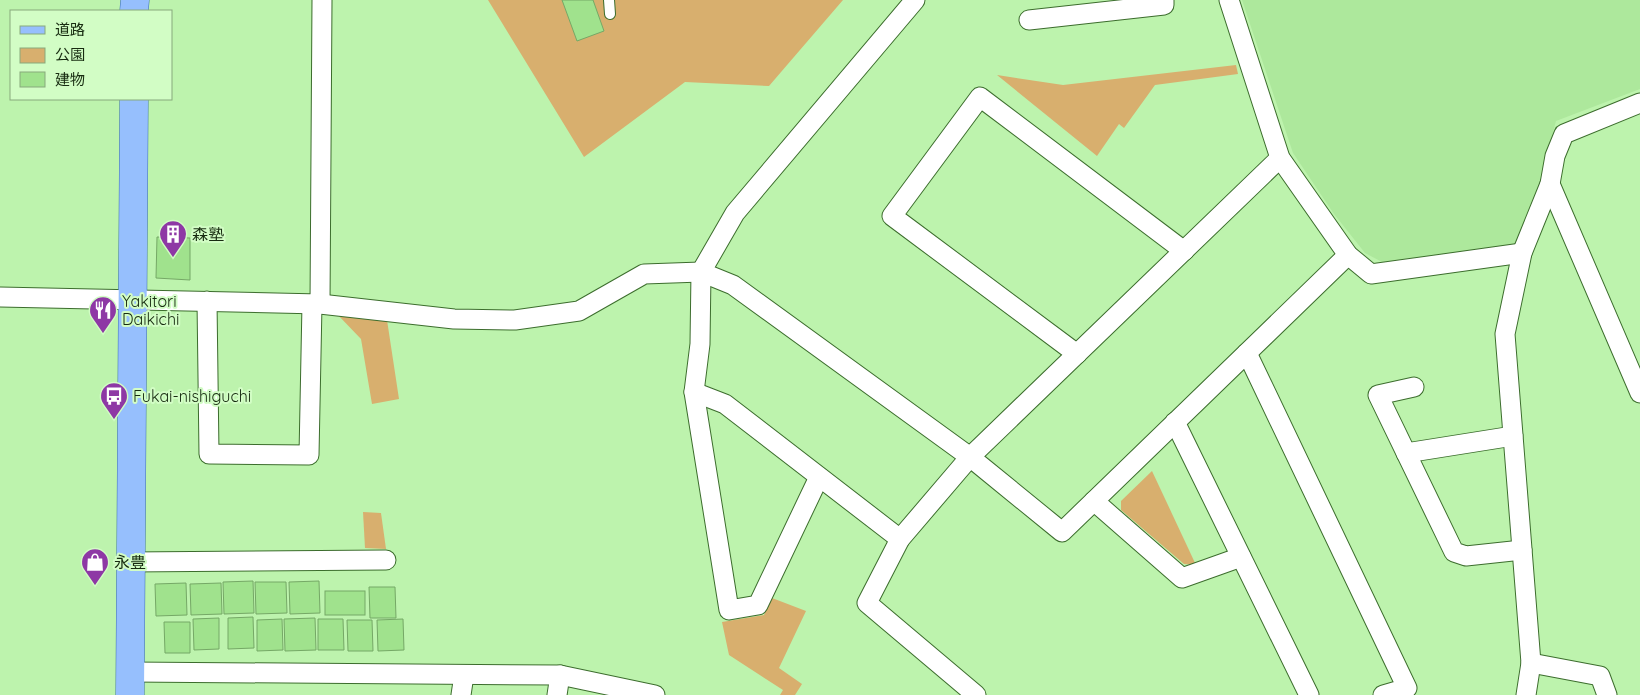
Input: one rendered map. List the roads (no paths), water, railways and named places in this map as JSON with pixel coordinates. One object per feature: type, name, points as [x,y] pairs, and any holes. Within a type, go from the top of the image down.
[{"type":"main road","points":[[130,684],[129,562],[134,100]]},
{"type":"street","points":[[207,301],[209,454],[309,455],[316,304],[322,0]]},
{"type":"street","points":[[818,477],[758,605],[729,610],[694,392],[700,344],[701,272],[735,213],[915,0]]},
{"type":"street","points":[[1029,20],[1164,6],[1164,0]]},
{"type":"street","points":[[1229,0],[1280,158],[1348,255],[1371,274],[1522,253]]},
{"type":"street","points":[[1077,354],[892,216],[980,97],[1184,251]]},
{"type":"street","points":[[1526,695],[1530,663],[1505,334],[1522,253],[1550,184],[1555,156],[1564,134],[1640,103]]},
{"type":"street","points":[[976,695],[867,603],[900,540],[970,457],[1280,158]]},
{"type":"street","points":[[1550,184],[1640,392]]},
{"type":"street","points":[[0,296],[316,304],[454,319],[515,320],[579,310],[644,274],[701,272],[733,284],[970,457],[1062,532],[1348,255]]},
{"type":"street","points":[[1247,353],[1407,688],[1383,695]]},
{"type":"street","points":[[1414,387],[1378,395],[1454,552],[1466,556],[1522,550]]},
{"type":"street","points":[[694,392],[725,404],[900,540]]},
{"type":"street","points":[[1175,422],[1309,695]]},
{"type":"street","points":[[1406,453],[1513,436]]},
{"type":"street","points":[[1094,501],[1182,578],[1241,557]]},
{"type":"street","points":[[129,562],[386,560]]},
{"type":"street","points":[[1530,663],[1600,676],[1607,695]]},
{"type":"street","points":[[461,695],[464,674]]},
{"type":"street","points":[[130,684],[464,674],[560,675],[655,695]]},
{"type":"street","points":[[557,695],[560,675]]},
{"type":"lane","points":[[609,0],[610,14]]},
{"type":"place","name":"森塾","points":[[173,258]]},
{"type":"place","name":"Yakitori Daikichi","points":[[103,334]]},
{"type":"place","name":"Fukai-nishiguchi","points":[[114,420]]},
{"type":"place","name":"永豊","points":[[95,586]]}]
